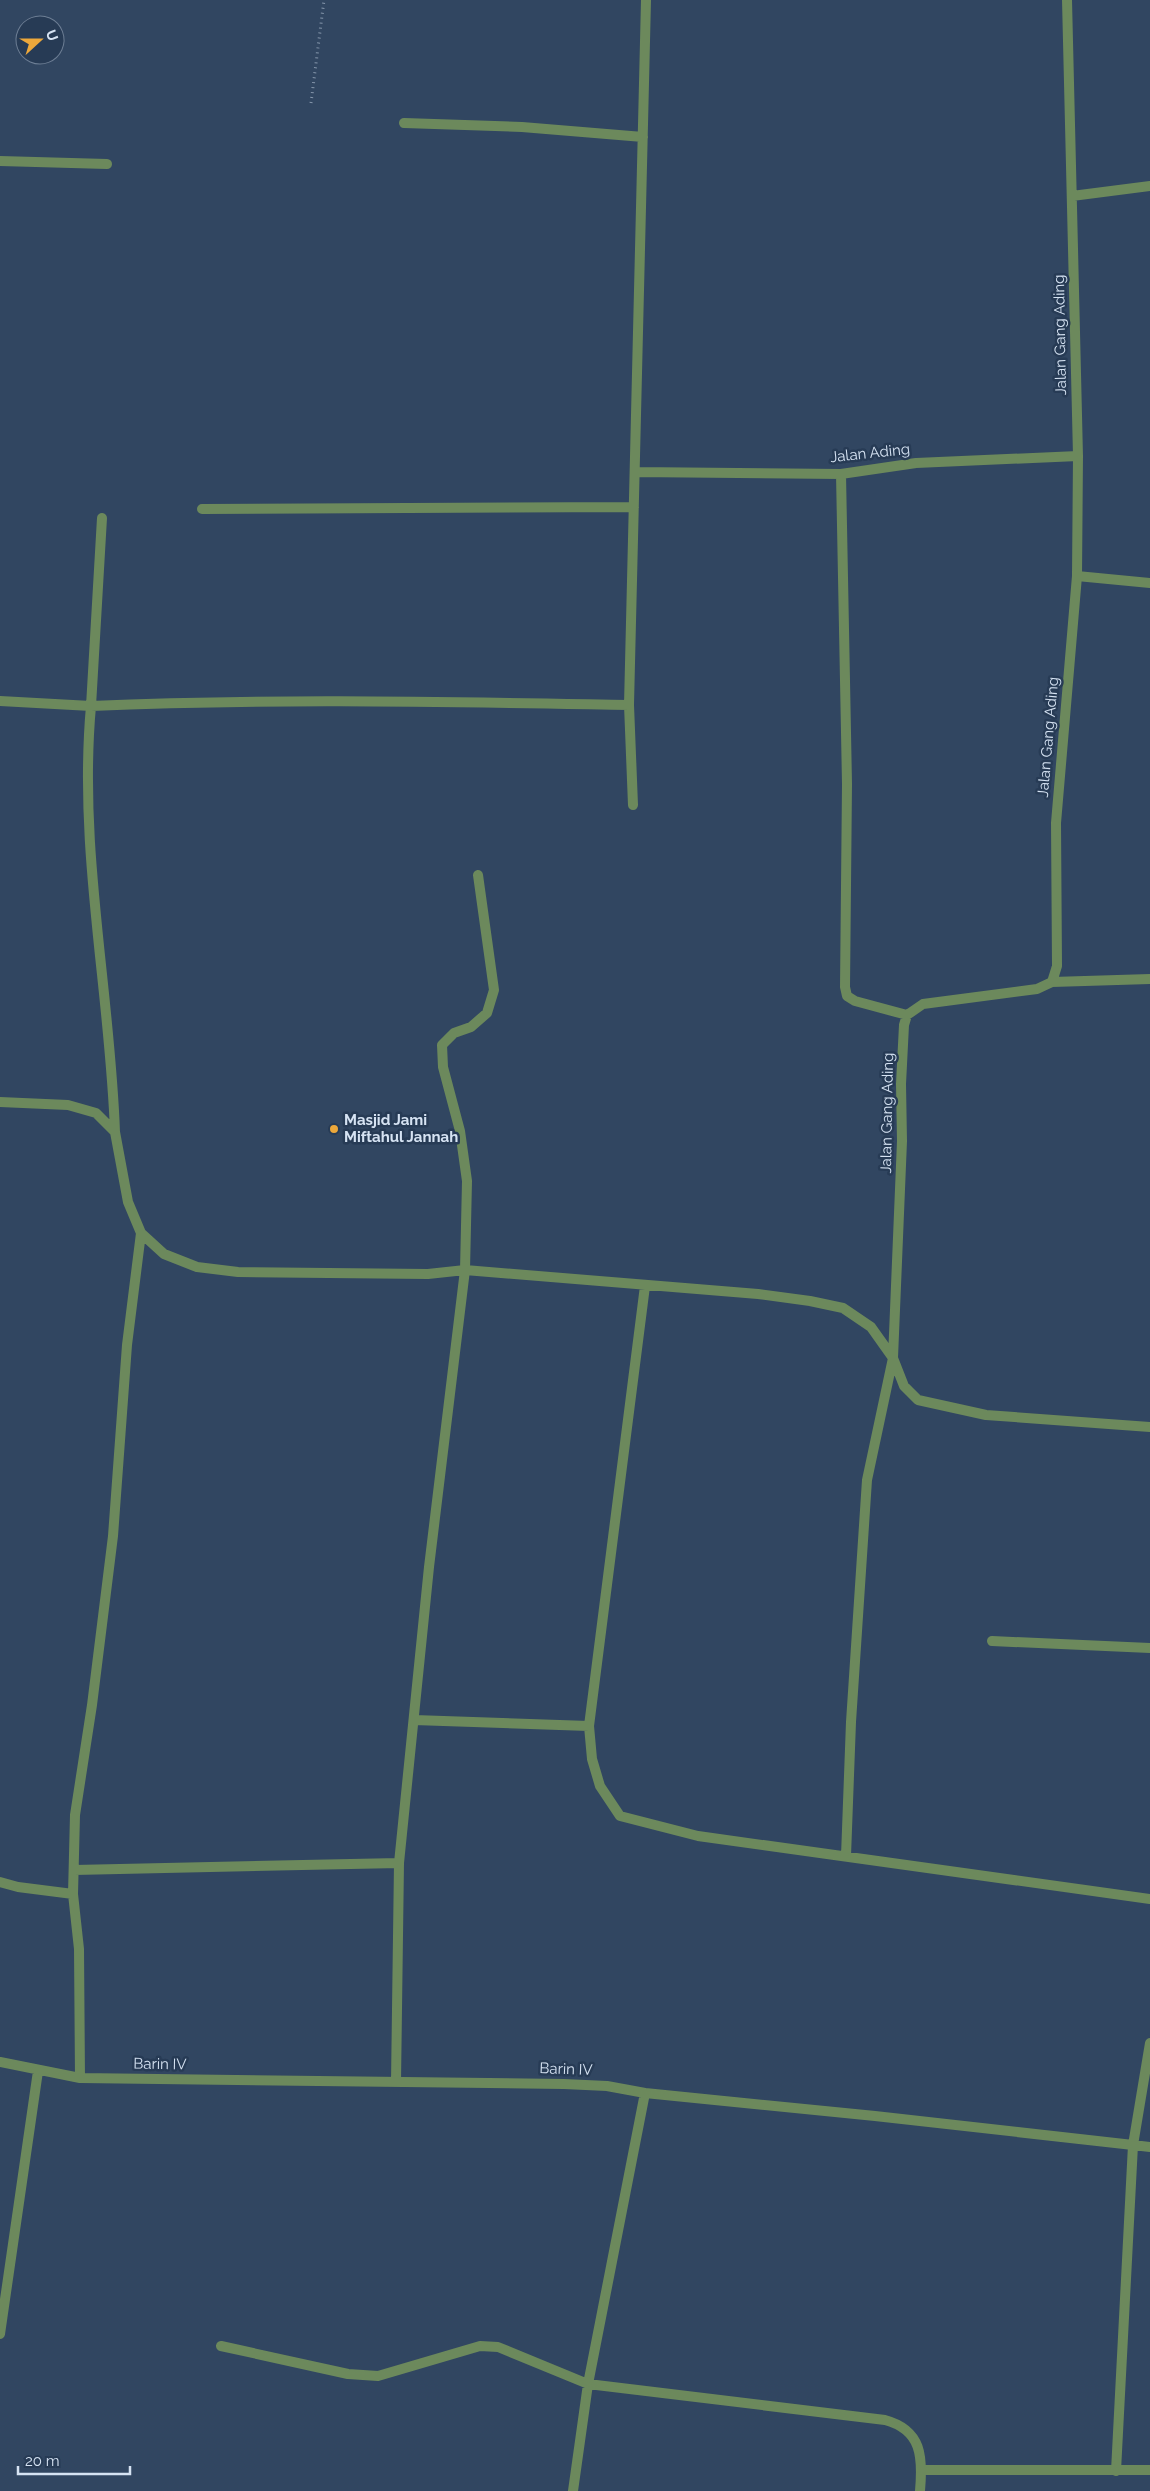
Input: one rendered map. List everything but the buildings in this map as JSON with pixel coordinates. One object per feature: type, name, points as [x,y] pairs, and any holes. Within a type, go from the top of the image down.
[{"type":"street","points":[[633,804],[629,705],[646,0]]},
{"type":"street","name":"Jalan Gang Ading","points":[[1052,982],[1057,966],[1056,823],[1078,576],[1078,456],[1067,0]]},
{"type":"street","points":[[404,123],[522,127],[643,137]]},
{"type":"street","points":[[0,161],[107,164]]},
{"type":"street","points":[[1072,196],[1150,186]]},
{"type":"street","name":"Jalan Ading","points":[[635,472],[841,474],[916,463],[1078,456]]},
{"type":"street","points":[[841,474],[847,784],[845,987],[847,996],[855,1001],[907,1015],[924,1004],[1037,989],[1052,982],[1150,978]]},
{"type":"street","points":[[202,509],[634,507]]},
{"type":"street","points":[[102,518],[87,748],[87,808],[103,1005],[112,1065],[115,1132],[128,1202],[141,1233],[164,1254],[198,1267],[238,1272],[428,1274],[465,1270],[758,1294],[810,1301],[843,1308],[871,1327],[894,1358],[904,1386],[918,1400],[942,1407],[986,1415],[1150,1428]]},
{"type":"street","points":[[1078,576],[1150,583]]},
{"type":"street","points":[[0,702],[91,706],[151,703],[436,702],[629,705]]},
{"type":"street","points":[[396,2082],[400,1863],[435,1518],[465,1270],[467,1181],[460,1131],[443,1067],[442,1045],[454,1033],[471,1027],[487,1013],[494,990],[478,875]]},
{"type":"street","name":"Jalan Gang Ading","points":[[894,1358],[902,1141],[901,1084],[904,1025],[907,1015]]},
{"type":"street","points":[[0,1102],[68,1105],[96,1112],[115,1132]]},
{"type":"street","points":[[80,2078],[79,1949],[73,1894],[75,1815],[114,1536],[127,1345],[141,1233]]},
{"type":"street","points":[[645,1286],[589,1726],[592,1759],[600,1786],[620,1816],[698,1836],[1150,1899]]},
{"type":"street","points":[[846,1856],[851,1722],[867,1480],[894,1358]]},
{"type":"street","points":[[992,1641],[1150,1648]]},
{"type":"street","points":[[414,1720],[589,1726]]},
{"type":"street","points":[[74,1870],[400,1863]]},
{"type":"street","points":[[0,1882],[18,1887],[73,1894]]},
{"type":"street","points":[[1116,2471],[1132,2145],[1150,2043]]},
{"type":"street","name":"Barin IV","points":[[0,2062],[80,2078],[607,2086],[645,2093],[875,2116],[1150,2147]]},
{"type":"street","points":[[0,2334],[38,2071]]},
{"type":"street","points":[[573,2491],[588,2384],[645,2093]]},
{"type":"street","points":[[221,2346],[348,2374],[378,2376],[480,2346],[498,2346],[588,2384],[885,2420],[898,2423],[909,2431],[918,2448],[922,2470],[920,2491]]},
{"type":"street","points":[[922,2470],[1150,2470]]},
{"type":"path","points":[[311,103],[324,0]]},
{"type":"place","name":"Masjid Jami Miftahul Jannah","points":[[334,1129]]}]
